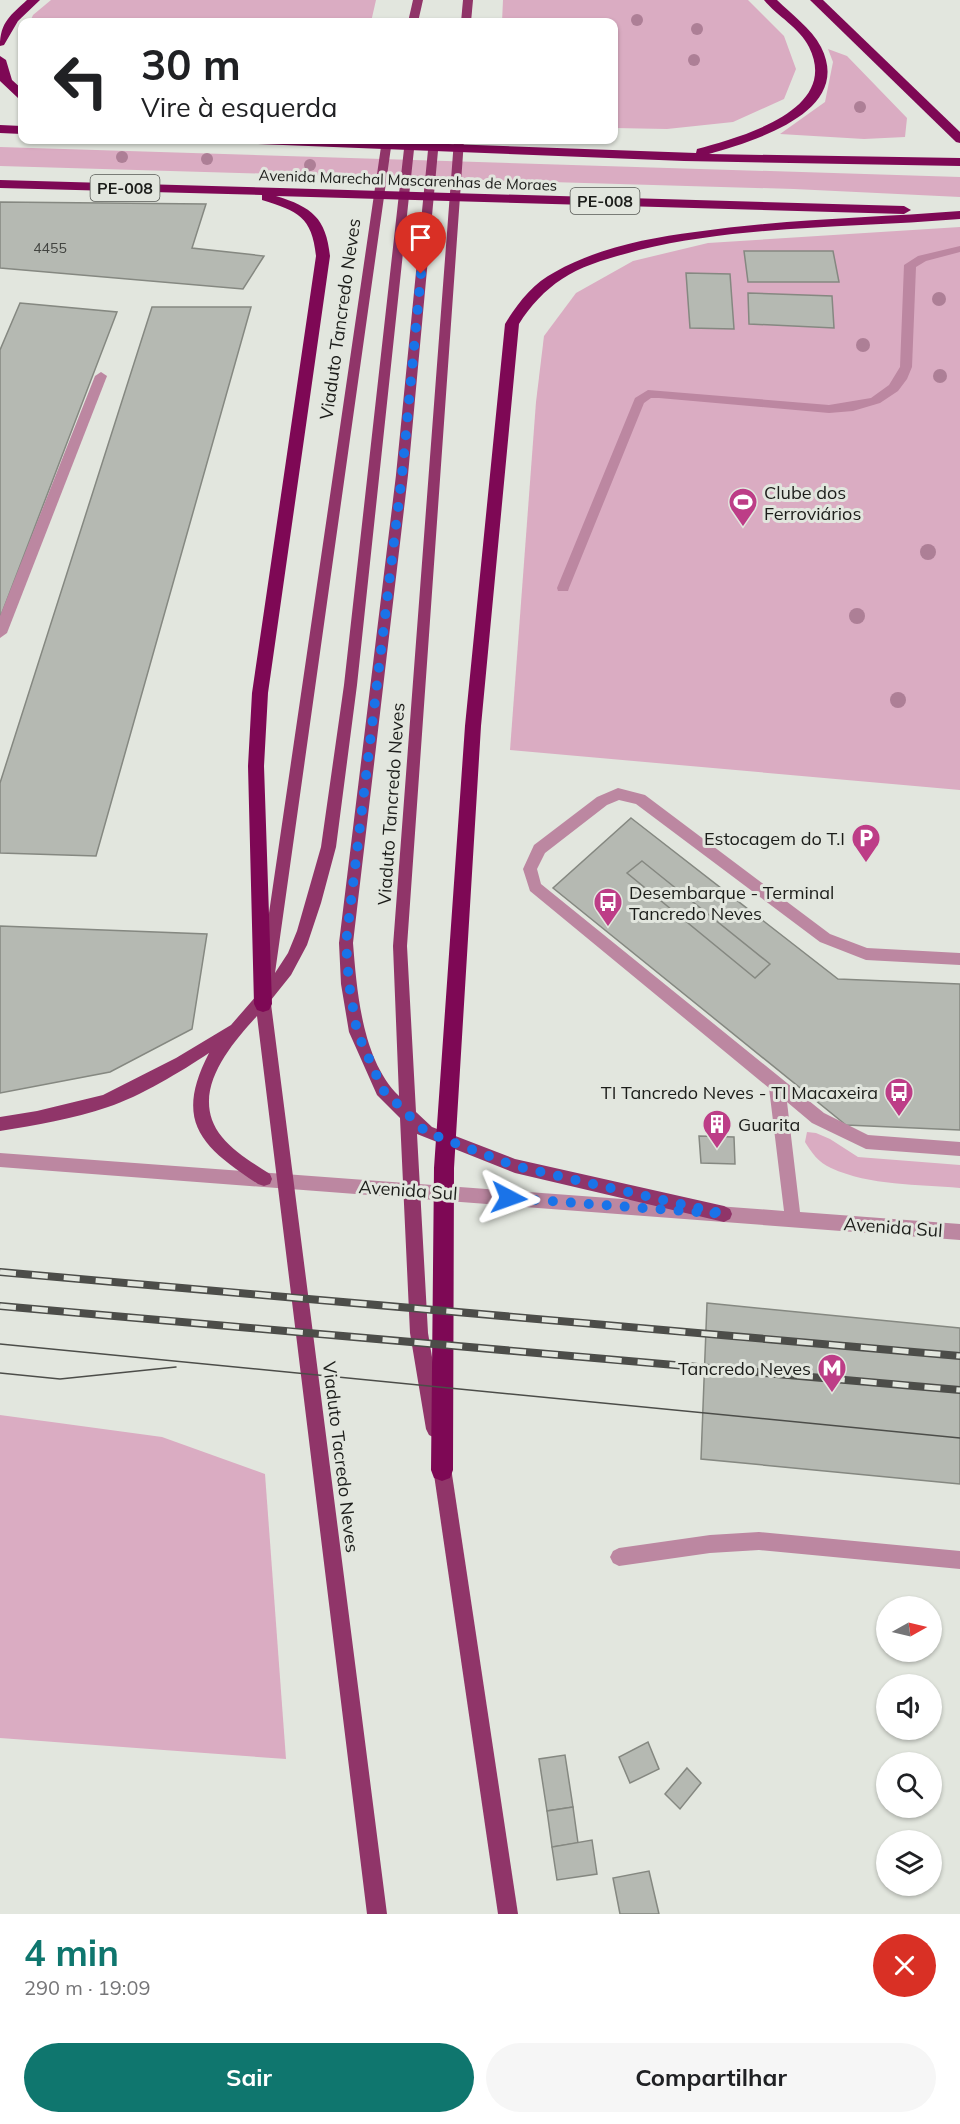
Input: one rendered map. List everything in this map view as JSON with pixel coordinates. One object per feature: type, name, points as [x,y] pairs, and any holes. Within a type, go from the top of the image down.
[{"type":"highway","points":[[0,42],[13,19],[34,0]]},
{"type":"highway","points":[[684,157],[754,137],[787,119],[815,99],[824,69],[814,46],[770,0]]},
{"type":"highway","points":[[816,0],[960,139]]},
{"type":"highway","points":[[0,60],[6,81],[18,92]]},
{"type":"highway","points":[[0,129],[18,130]]},
{"type":"highway","name":"Avenida Marechal Mascarenhas de Moraes","points":[[358,144],[684,157],[960,162]]},
{"type":"highway","name":"Avenida Marechal Mascarenhas de Moraes","points":[[0,184],[960,213]]},
{"type":"highway","points":[[250,192],[303,211],[315,222],[322,234],[323,256],[260,693],[256,766],[263,1004]]},
{"type":"highway","points":[[442,1470],[444,1168],[473,726],[512,324],[524,304],[545,285],[567,271],[600,257],[652,242],[726,231],[960,213]]},
{"type":"main road","points":[[466,18],[468,0]]},
{"type":"main road","name":"Viaduto Tancredo Neves","points":[[263,1004],[386,144]]},
{"type":"main road","points":[[264,1179],[234,1159],[214,1140],[206,1126],[200,1105],[200,1088],[210,1065],[238,1026],[278,981],[303,941],[325,868],[345,734],[410,144]]},
{"type":"main road","points":[[434,144],[402,475],[346,943],[349,984],[357,1032],[383,1090],[426,1132],[515,1166],[724,1214]]},
{"type":"main road","name":"Viaduto Tancredo Neves","points":[[442,1470],[419,1334],[400,946],[459,144]]},
{"type":"main road","name":"Viaduto Tacredo Neves","points":[[263,1004],[377,1914]]},
{"type":"main road","points":[[0,1124],[37,1118],[106,1101],[182,1063],[238,1026]]},
{"type":"main road","points":[[442,1470],[508,1914]]},
{"type":"street","points":[[563,588],[639,401],[648,394],[659,393],[829,409],[851,408],[880,399],[902,381],[906,367],[910,265],[922,258],[960,249]]},
{"type":"street","points":[[0,633],[101,376]]},
{"type":"street","points":[[960,959],[866,954],[825,938],[640,799],[618,794],[603,801],[539,849],[530,869],[535,887],[818,1118],[866,1142],[960,1149]]},
{"type":"street","points":[[777,1085],[793,1219]]},
{"type":"street","name":"Avenida Sul","points":[[0,1160],[960,1232]]},
{"type":"street","points":[[619,1557],[710,1544],[759,1541],[960,1560]]},
{"type":"shaded area","points":[[51,0],[376,0],[372,18],[32,18]]},
{"type":"shaded area","points":[[503,0],[748,0],[784,36],[796,69],[784,99],[733,122],[667,129],[618,128],[618,18],[502,18]]},
{"type":"shaded area","points":[[828,49],[847,56],[907,118],[905,137],[864,139],[780,134],[825,102],[833,62]]},
{"type":"shaded area","points":[[0,147],[960,177],[960,197],[794,189],[0,166]]},
{"type":"shaded area","name":"Clube dos Ferroviários","points":[[960,227],[960,790],[510,750],[536,402],[544,336],[576,293],[633,261],[708,243]]},
{"type":"shaded area","points":[[807,1132],[830,1139],[858,1157],[960,1165],[960,1188],[894,1183],[846,1174],[827,1166],[816,1157],[805,1142]]},
{"type":"shaded area","points":[[0,1415],[162,1437],[265,1474],[286,1759],[0,1738]]},
{"type":"building","points":[[0,202],[206,204],[192,248],[264,256],[243,289],[0,268]]},
{"type":"building","points":[[744,251],[833,251],[839,282],[748,282]]},
{"type":"building","points":[[686,273],[730,274],[734,329],[690,328]]},
{"type":"building","points":[[748,293],[832,296],[834,328],[749,324]]},
{"type":"building","points":[[20,303],[117,312],[0,618],[0,350]]},
{"type":"building","points":[[152,307],[251,307],[96,856],[0,853],[0,783]]},
{"type":"building","points":[[631,818],[838,979],[960,984],[960,1130],[846,1125],[553,888]]},
{"type":"building","points":[[642,861],[770,964],[755,978],[627,873]]},
{"type":"building","points":[[0,926],[207,934],[192,1029],[110,1072],[0,1093]]},
{"type":"building","name":"Guarita","points":[[699,1136],[734,1137],[735,1164],[701,1163]]},
{"type":"building","name":"Tancredo Neves","points":[[707,1303],[960,1328],[960,1484],[701,1459]]},
{"type":"building","points":[[648,1742],[659,1769],[630,1783],[619,1757]]},
{"type":"building","points":[[565,1755],[573,1807],[547,1811],[539,1759]]},
{"type":"building","points":[[687,1768],[701,1783],[680,1809],[665,1794]]},
{"type":"building","points":[[573,1807],[578,1843],[552,1847],[547,1811]]},
{"type":"building","points":[[592,1840],[597,1874],[557,1880],[552,1847]]},
{"type":"building","points":[[649,1871],[659,1914],[620,1914],[613,1878]]},
{"type":"tram line","points":[[0,1344],[960,1438]]},
{"type":"tram line","points":[[0,1373],[60,1379],[176,1367]]},
{"type":"railway","points":[[0,1272],[960,1356]]},
{"type":"railway","points":[[0,1306],[960,1390]]},
{"type":"place","name":"Clube dos Ferroviários","points":[[743,528]]},
{"type":"place","name":"Estocagem do T.I","points":[[866,864]]},
{"type":"place","name":"Desembarque - Terminal Tancredo Neves","points":[[608,928]]},
{"type":"place","name":"TI Tancredo Neves - TI Macaxeira","points":[[899,1118]]},
{"type":"place","name":"Guarita","points":[[717,1150]]},
{"type":"place","name":"Tancredo Neves","points":[[832,1394]]},
{"type":"route","points":[[421,274],[402,475],[346,943],[349,984],[357,1032],[383,1090],[426,1132],[515,1166],[724,1214],[509,1198]]}]
